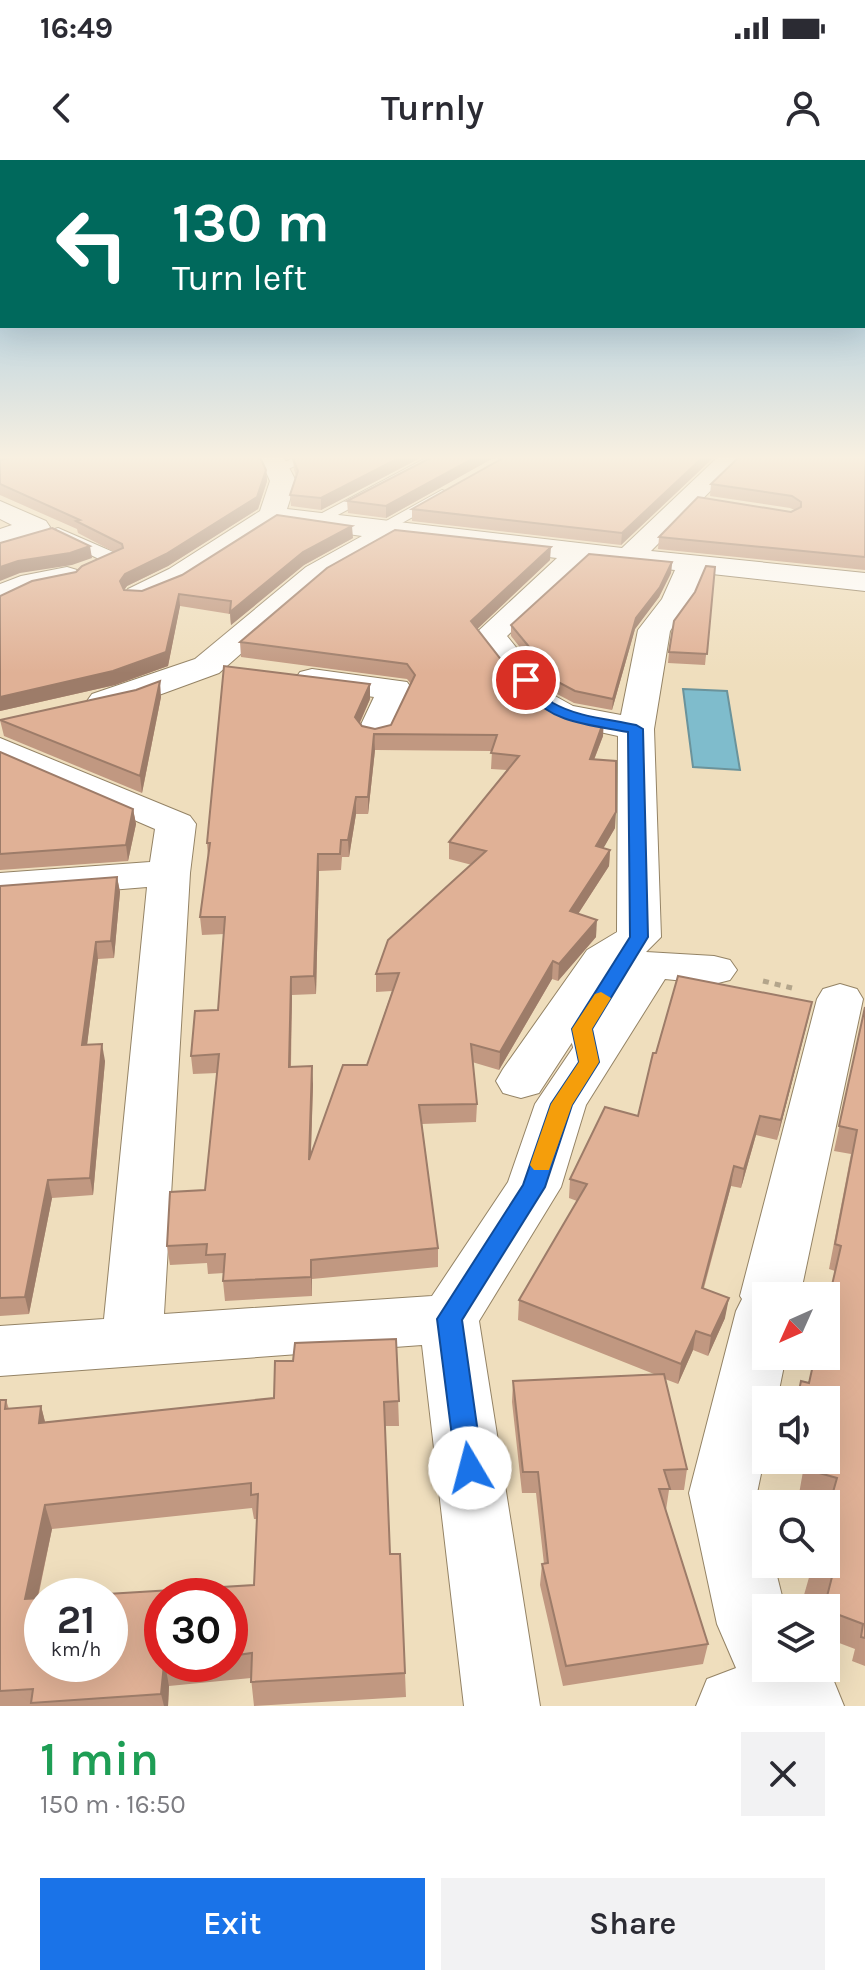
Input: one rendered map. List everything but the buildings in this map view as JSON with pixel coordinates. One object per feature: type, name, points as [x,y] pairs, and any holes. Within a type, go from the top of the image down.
[{"type":"street","points":[[0,537],[28,529]]},
{"type":"street","points":[[139,595],[179,575],[250,529]]},
{"type":"street","points":[[377,529],[865,582]]},
{"type":"street","points":[[631,555],[661,529]]},
{"type":"street","points":[[78,706],[125,696],[207,666],[316,573],[384,530]]},
{"type":"street","points":[[582,550],[490,635],[543,703],[562,714],[636,729]]},
{"type":"street","points":[[521,1081],[603,960],[639,937],[636,729],[654,630],[676,601],[693,562]]},
{"type":"street","points":[[0,598],[6,592],[35,582],[67,576]]},
{"type":"street","points":[[207,666],[395,689],[376,731]]},
{"type":"street","points":[[5,730],[176,824],[169,873],[132,1342]]},
{"type":"street","points":[[0,886],[169,873]]},
{"type":"street","points":[[502,1706],[449,1319],[534,1187],[561,1104],[652,964],[714,970]]},
{"type":"street","points":[[773,1282],[840,999]]},
{"type":"street","points":[[0,1351],[449,1319]]},
{"type":"street","points":[[752,1370],[723,1493],[753,1624],[774,1686]]},
{"type":"lane","points":[[44,529],[114,559],[67,576]]},
{"type":"lane","points":[[589,1062],[582,1029],[639,937]]},
{"type":"path","points":[[714,970],[840,999]]},
{"type":"water","points":[[683,689],[727,691],[740,770],[693,767]]},
{"type":"slow traffic","points":[[541,1165],[561,1104],[589,1062],[582,1029],[601,998]]},
{"type":"route","points":[[470,1468],[449,1319],[534,1187],[561,1104],[589,1062],[582,1029],[639,937],[636,729],[562,714],[543,703],[526,680]]}]
